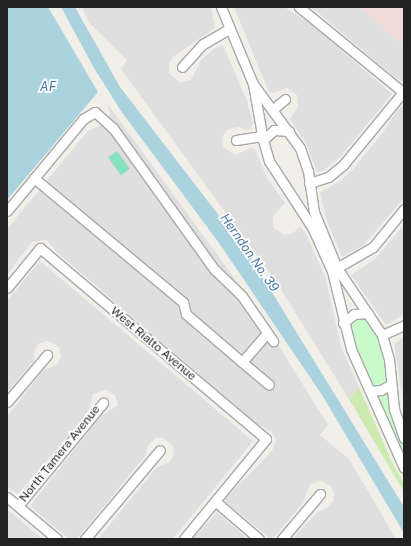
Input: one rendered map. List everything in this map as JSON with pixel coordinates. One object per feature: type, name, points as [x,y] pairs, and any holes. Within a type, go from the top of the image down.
[{"type":"street","points":[[221,7],[253,84],[289,131],[304,159],[314,212],[334,270],[343,323],[370,391],[404,468]]},
{"type":"street","points":[[299,7],[404,92],[343,165],[328,177],[309,184]]},
{"type":"street","points":[[182,67],[203,44],[229,29]]},
{"type":"street","points":[[253,84],[262,138],[276,176],[312,227],[334,270],[368,313],[382,336],[389,359],[391,384],[404,438]]},
{"type":"street","points":[[272,110],[285,100]]},
{"type":"street","points":[[7,211],[83,119],[94,112],[113,128],[213,268],[242,296],[266,334],[273,341]]},
{"type":"street","points":[[236,140],[262,138],[274,130],[289,131]]},
{"type":"street","points":[[34,178],[183,302],[186,314],[269,386]]},
{"type":"street","points":[[334,270],[373,247],[404,209]]},
{"type":"street","name":"West Rialto Avenue","points":[[7,288],[40,248],[266,440],[215,501]]},
{"type":"street","points":[[343,323],[354,314],[368,313]]},
{"type":"street","points":[[382,336],[404,325]]},
{"type":"street","points":[[242,362],[266,334]]},
{"type":"street","points":[[7,402],[47,355]]},
{"type":"street","points":[[370,391],[381,390],[391,384]]},
{"type":"street","name":"North Tamera Avenue","points":[[18,506],[103,403]]},
{"type":"street","points":[[85,539],[160,450]]},
{"type":"street","points":[[282,539],[320,494]]},
{"type":"street","points":[[7,497],[57,539]]},
{"type":"street","points":[[184,539],[215,501],[260,539]]},
{"type":"shaded area","points":[[82,7],[211,7],[215,28],[173,57],[169,64],[169,73],[179,82],[191,80],[201,60],[215,48],[223,45],[247,101],[253,123],[249,130],[238,127],[228,129],[222,138],[223,147],[235,155],[251,148],[255,149],[267,178],[285,203],[273,216],[274,228],[285,235],[293,233],[300,227],[305,232],[326,279],[341,347],[359,387],[349,399],[277,283],[121,69],[127,60],[89,23]]},
{"type":"shaded area","points":[[234,7],[286,8],[314,26],[392,94],[341,156],[324,170],[317,172],[306,143],[290,119],[298,106],[297,95],[287,88],[273,93],[269,92]]},
{"type":"shaded area","points":[[311,7],[359,7],[404,45],[404,81],[397,79]]},
{"type":"shaded area","points":[[359,7],[404,7],[404,45],[369,16]]},
{"type":"shaded area","points":[[107,103],[251,301],[328,425],[320,435],[349,459],[396,539],[293,539],[316,513],[328,507],[333,501],[334,493],[331,486],[321,481],[310,484],[303,503],[274,537],[269,538],[226,502],[225,499],[272,451],[276,440],[271,431],[256,423],[60,255],[46,240],[32,242],[7,275],[7,229],[88,131],[107,122],[110,112]]},
{"type":"shaded area","points":[[404,105],[404,198],[364,245],[342,257],[326,219],[320,193],[341,180],[353,169],[381,135],[398,109]]},
{"type":"shaded area","points":[[404,225],[404,315],[386,325],[351,275],[375,259]]},
{"type":"shaded area","points":[[40,261],[253,441],[173,539],[98,539],[157,467],[170,462],[174,453],[173,446],[163,438],[156,438],[148,445],[146,455],[77,539],[69,539],[30,506],[101,416],[118,405],[115,395],[106,390],[93,394],[88,413],[18,494],[7,487],[7,417],[43,370],[56,365],[61,357],[59,347],[53,343],[46,341],[38,344],[34,352],[34,361],[7,392],[7,301]]},
{"type":"shaded area","points":[[404,336],[404,406],[394,344]]},
{"type":"shaded area","points":[[7,509],[31,529],[42,539],[7,539]]},
{"type":"shaded area","points":[[217,512],[248,539],[193,539]]},
{"type":"green space","points":[[117,151],[130,169],[121,175],[108,157]]},
{"type":"green space","points":[[364,316],[377,335],[382,351],[387,380],[381,386],[372,387],[353,343],[349,322]]},
{"type":"green space","points":[[359,387],[391,460],[404,483],[404,492],[349,399]]},
{"type":"green space","points":[[388,390],[395,421],[404,444],[404,453],[400,452],[375,395]]},
{"type":"water","name":"AF","points":[[7,7],[48,7],[98,92],[7,200]]},
{"type":"water","points":[[61,7],[75,7],[120,87],[247,252],[404,507],[404,533],[322,395],[219,243],[121,111],[94,68]]},
{"type":"water label","name":"Herndon No. 39","points":[[249,253]]}]
